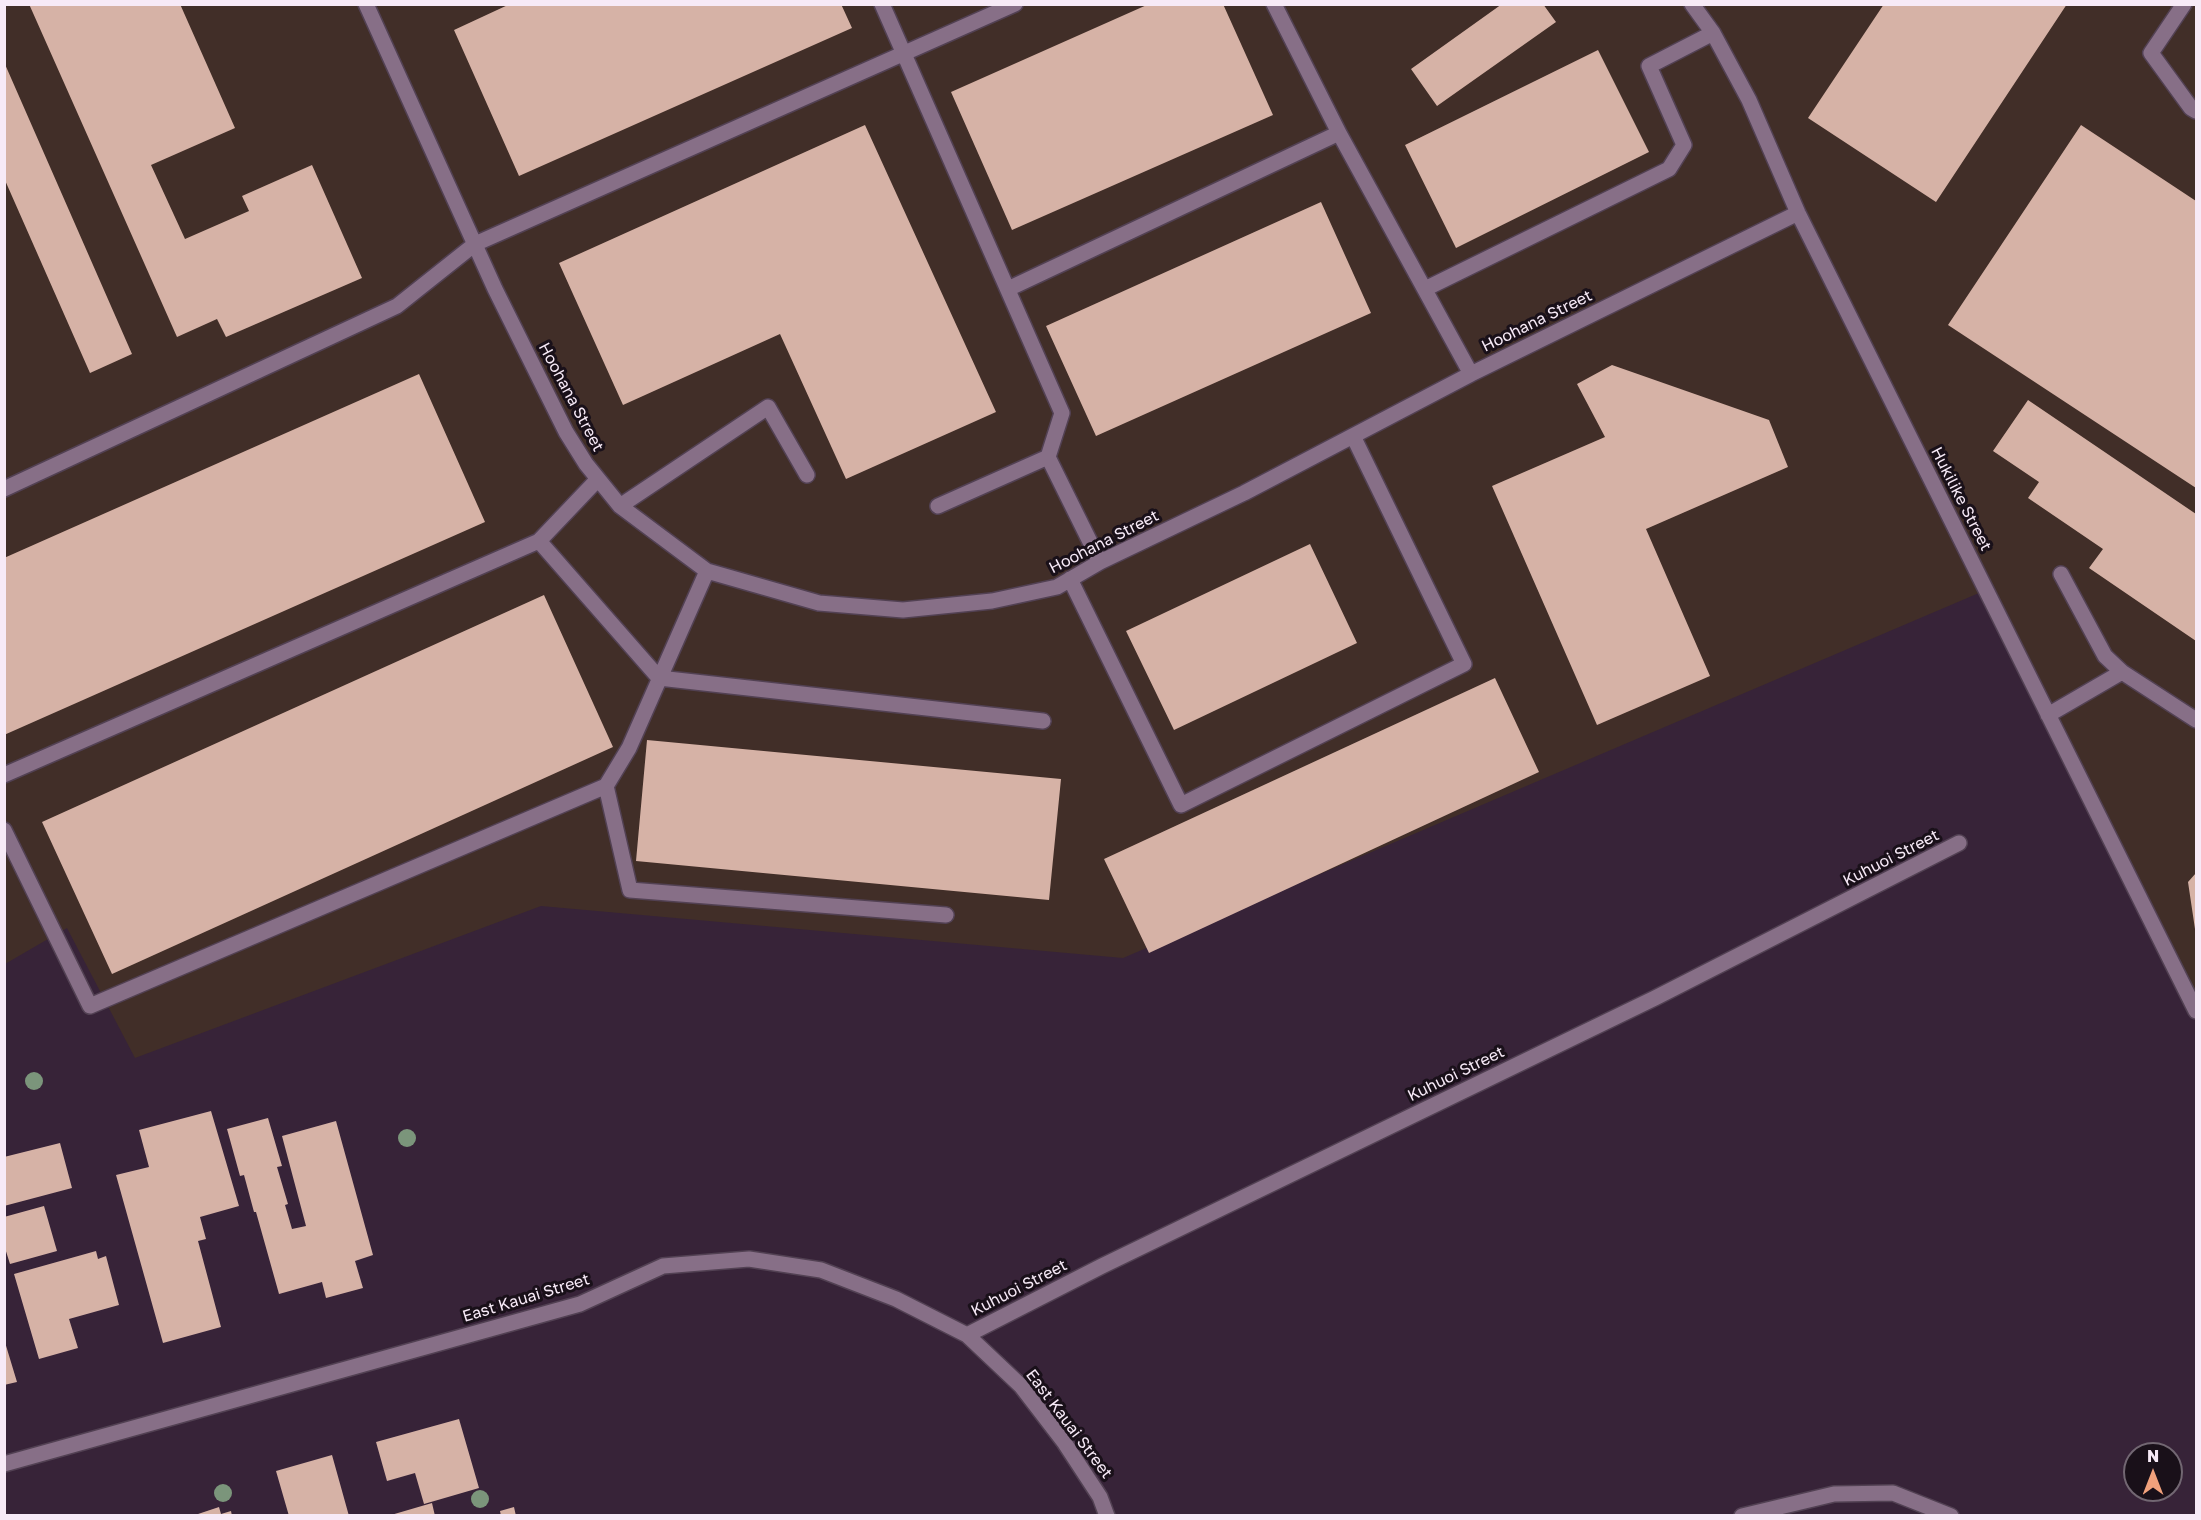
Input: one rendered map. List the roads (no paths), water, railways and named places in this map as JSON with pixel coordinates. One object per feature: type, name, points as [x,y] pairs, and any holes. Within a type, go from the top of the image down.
[{"type":"street","name":"Hoohana Street","points":[[366,4],[495,290],[566,432],[586,464],[620,506],[707,571],[819,603],[903,610],[992,602],[1057,587],[1100,562],[1244,493],[1471,374],[1798,213]]},
{"type":"street","points":[[882,4],[1062,413],[1048,457],[1100,562]]},
{"type":"street","points":[[4,489],[397,306],[475,244],[1015,4]]},
{"type":"street","points":[[1274,4],[1339,133],[1471,374]]},
{"type":"street","name":"Hukilike Street","points":[[1692,4],[1713,33],[1749,100],[1798,213],[2196,1011]]},
{"type":"street","points":[[2184,4],[2151,53],[2191,108],[2196,111]]},
{"type":"street","points":[[1425,290],[1669,168],[1684,145],[1649,66],[1713,33]]},
{"type":"street","points":[[1008,290],[1339,133]]},
{"type":"street","points":[[620,506],[768,407],[807,475]]},
{"type":"street","points":[[1070,579],[1181,805],[1464,664],[1353,436]]},
{"type":"street","points":[[938,506],[1048,457]]},
{"type":"street","points":[[4,775],[539,541],[598,479]]},
{"type":"street","points":[[539,541],[659,678],[1043,721]]},
{"type":"street","points":[[4,830],[90,1006],[606,786],[629,748],[707,571]]},
{"type":"street","points":[[2061,574],[2105,656],[2122,672],[2196,720]]},
{"type":"street","points":[[2048,714],[2122,672]]},
{"type":"street","points":[[606,786],[630,890],[946,915]]},
{"type":"street","name":"Kuhuoi Street","points":[[967,1335],[1113,1261],[1655,998],[1959,843]]},
{"type":"street","name":"East Kauai Street","points":[[4,1464],[580,1304],[663,1266],[749,1259],[821,1270],[896,1299],[967,1335],[1021,1386],[1064,1442],[1100,1497],[1107,1515]]},
{"type":"street","points":[[1742,1515],[1834,1494],[1893,1493],[1951,1515]]}]
